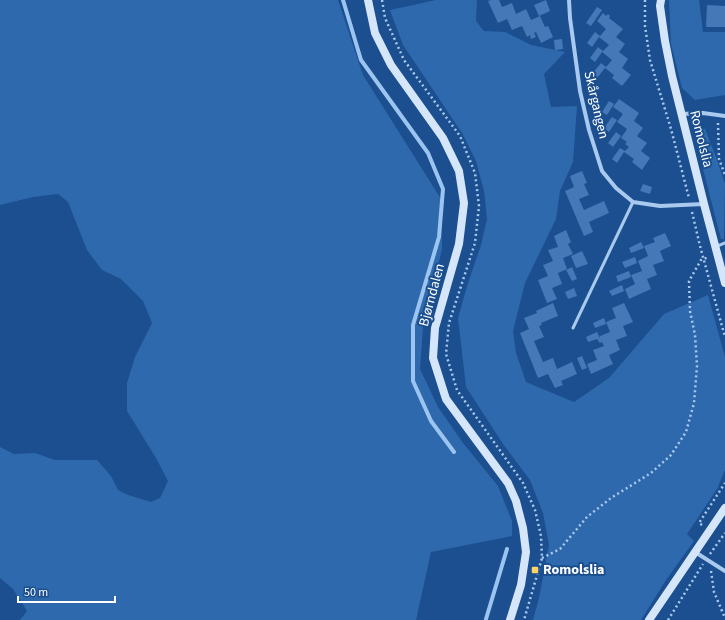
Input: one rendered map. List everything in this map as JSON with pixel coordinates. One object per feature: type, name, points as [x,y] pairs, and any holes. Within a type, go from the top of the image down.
[{"type":"main road","name":"Bjørndalen","points":[[368,0],[375,34],[388,58],[443,138],[459,172],[464,203],[459,244],[435,328],[433,358],[446,399],[508,483],[516,501],[523,528],[526,552],[521,585],[510,620]]},
{"type":"main road","name":"Romolslia","points":[[661,0],[660,6],[665,41],[672,76],[725,283]]},
{"type":"main road","points":[[649,620],[725,508]]},
{"type":"street","name":"Skårgangen","points":[[569,0],[580,91],[593,144],[602,171],[616,188],[633,202]]},
{"type":"street","points":[[682,114],[703,113],[725,116]]},
{"type":"street","points":[[633,202],[660,206],[704,204]]},
{"type":"street","points":[[695,552],[725,571]]},
{"type":"lane","points":[[573,328],[633,202]]},
{"type":"lane","points":[[715,247],[725,242]]},
{"type":"path","points":[[382,0],[385,18],[404,60],[460,136],[475,173],[479,206],[475,243],[449,323],[446,354],[457,390],[524,483],[535,510],[541,536],[542,558],[524,620]]},
{"type":"path","points":[[646,0],[645,26],[650,60],[671,129],[693,223],[725,337]]},
{"type":"path","points":[[718,115],[719,159],[725,175]]},
{"type":"path","points":[[542,558],[560,549],[587,517],[611,498],[651,473],[671,455],[686,432],[694,403],[697,366],[695,334],[690,311],[688,281],[701,260],[704,259]]},
{"type":"path","points":[[668,620],[725,533]]},
{"type":"path","points":[[708,560],[714,592],[725,618]]},
{"type":"shaded area","points":[[0,0],[338,0],[363,75],[441,199],[442,249],[423,328],[420,369],[438,407],[463,443],[498,486],[512,521],[512,536],[431,552],[416,620],[20,620],[27,611],[13,589],[0,578],[0,447],[14,454],[35,453],[55,460],[97,460],[111,476],[118,490],[128,495],[151,502],[160,498],[168,481],[156,458],[127,411],[127,383],[135,357],[152,323],[143,301],[121,279],[102,270],[87,250],[68,202],[58,194],[33,197],[0,205]]},
{"type":"shaded area","points":[[436,0],[477,0],[476,21],[484,31],[505,32],[531,45],[565,52],[544,74],[551,107],[577,106],[573,162],[560,191],[556,219],[525,283],[513,331],[516,353],[526,382],[574,402],[609,378],[664,314],[708,295],[725,357],[725,470],[717,489],[687,534],[694,541],[666,580],[641,620],[533,620],[539,598],[549,545],[543,513],[530,480],[503,444],[466,387],[458,318],[481,245],[487,219],[484,191],[476,161],[462,133],[403,45],[390,10]]},
{"type":"shaded area","points":[[669,0],[699,0],[703,32],[725,32],[725,95],[695,100],[682,88],[671,44]]},
{"type":"shaded area","points":[[696,126],[705,129],[725,184],[724,239],[721,239],[693,130]]},
{"type":"building","points":[[499,0],[502,7],[512,3],[516,14],[526,9],[531,20],[540,16],[545,27],[548,26],[553,37],[541,43],[536,32],[534,33],[536,37],[531,39],[530,35],[527,37],[522,26],[512,30],[507,19],[498,23],[488,1]]},
{"type":"building","points":[[546,0],[550,11],[539,16],[534,5]]},
{"type":"building","points":[[707,5],[725,6],[725,27],[706,27]]},
{"type":"building","points":[[597,7],[602,10],[591,26],[586,23]]},
{"type":"building","points":[[603,13],[606,16],[608,14],[610,16],[609,18],[623,29],[616,37],[625,44],[619,52],[628,59],[622,68],[631,75],[622,86],[612,78],[614,75],[605,68],[597,78],[592,74],[601,63],[606,67],[612,60],[602,52],[595,62],[590,58],[598,47],[603,51],[609,45],[599,37],[592,47],[587,43],[595,32],[600,36],[606,29],[597,21]]},
{"type":"building","points":[[562,39],[563,49],[555,50],[554,40]]},
{"type":"building","points":[[619,99],[639,113],[634,121],[643,128],[637,136],[647,143],[641,151],[650,158],[642,170],[632,162],[634,159],[624,152],[617,163],[612,159],[620,148],[625,151],[629,147],[625,144],[627,142],[621,138],[627,129],[617,122],[623,114],[613,107]]},
{"type":"building","points":[[609,101],[614,104],[607,115],[602,112]]},
{"type":"building","points":[[612,117],[617,120],[609,132],[604,128]]},
{"type":"building","points":[[616,132],[621,136],[613,147],[608,143]]},
{"type":"building","points":[[582,171],[587,183],[584,184],[589,195],[579,199],[584,210],[604,201],[609,213],[589,222],[593,232],[584,236],[565,191],[574,187],[570,176]]},
{"type":"building","points":[[643,184],[652,187],[650,194],[640,191]]},
{"type":"building","points":[[566,230],[571,242],[568,244],[573,254],[563,258],[567,269],[558,273],[562,284],[552,288],[557,299],[547,303],[538,280],[548,276],[543,265],[553,261],[548,250],[558,247],[554,236]]},
{"type":"building","points":[[665,233],[671,246],[660,251],[664,261],[653,265],[657,275],[647,279],[651,289],[629,299],[625,289],[635,284],[631,275],[642,271],[638,261],[648,256],[644,246],[655,242],[653,238]]},
{"type":"building","points":[[641,242],[644,248],[631,253],[629,248]]},
{"type":"building","points":[[582,251],[588,264],[576,268],[571,256]]},
{"type":"building","points":[[635,257],[637,263],[625,268],[622,262]]},
{"type":"building","points":[[572,267],[577,279],[572,281],[566,270]]},
{"type":"building","points":[[629,271],[631,277],[618,282],[616,276]]},
{"type":"building","points":[[622,285],[624,291],[612,296],[609,291]]},
{"type":"building","points":[[574,288],[577,296],[568,299],[565,292]]},
{"type":"building","points":[[553,303],[558,316],[541,323],[542,325],[539,326],[544,337],[534,341],[543,362],[553,358],[557,369],[572,362],[577,374],[561,381],[563,385],[555,388],[548,374],[538,378],[520,333],[529,329],[524,318],[537,313],[536,311]]},
{"type":"building","points":[[624,303],[633,322],[623,326],[627,336],[616,340],[620,350],[609,355],[613,364],[591,374],[587,364],[597,360],[593,350],[604,346],[602,342],[600,343],[597,339],[600,338],[600,336],[610,332],[606,322],[616,318],[612,308]]},
{"type":"building","points":[[604,318],[606,324],[595,328],[593,323]]},
{"type":"building","points":[[597,332],[600,338],[588,342],[586,337]]},
{"type":"building","points":[[582,356],[587,368],[582,370],[577,358]]},
{"type":"waterway","points":[[343,0],[361,60],[428,153],[443,189],[439,237],[413,325],[413,381],[431,421],[454,452]]},
{"type":"waterway","points":[[486,619],[507,549]]},
{"type":"place","name":"Romolslia","points":[[535,570]]}]
